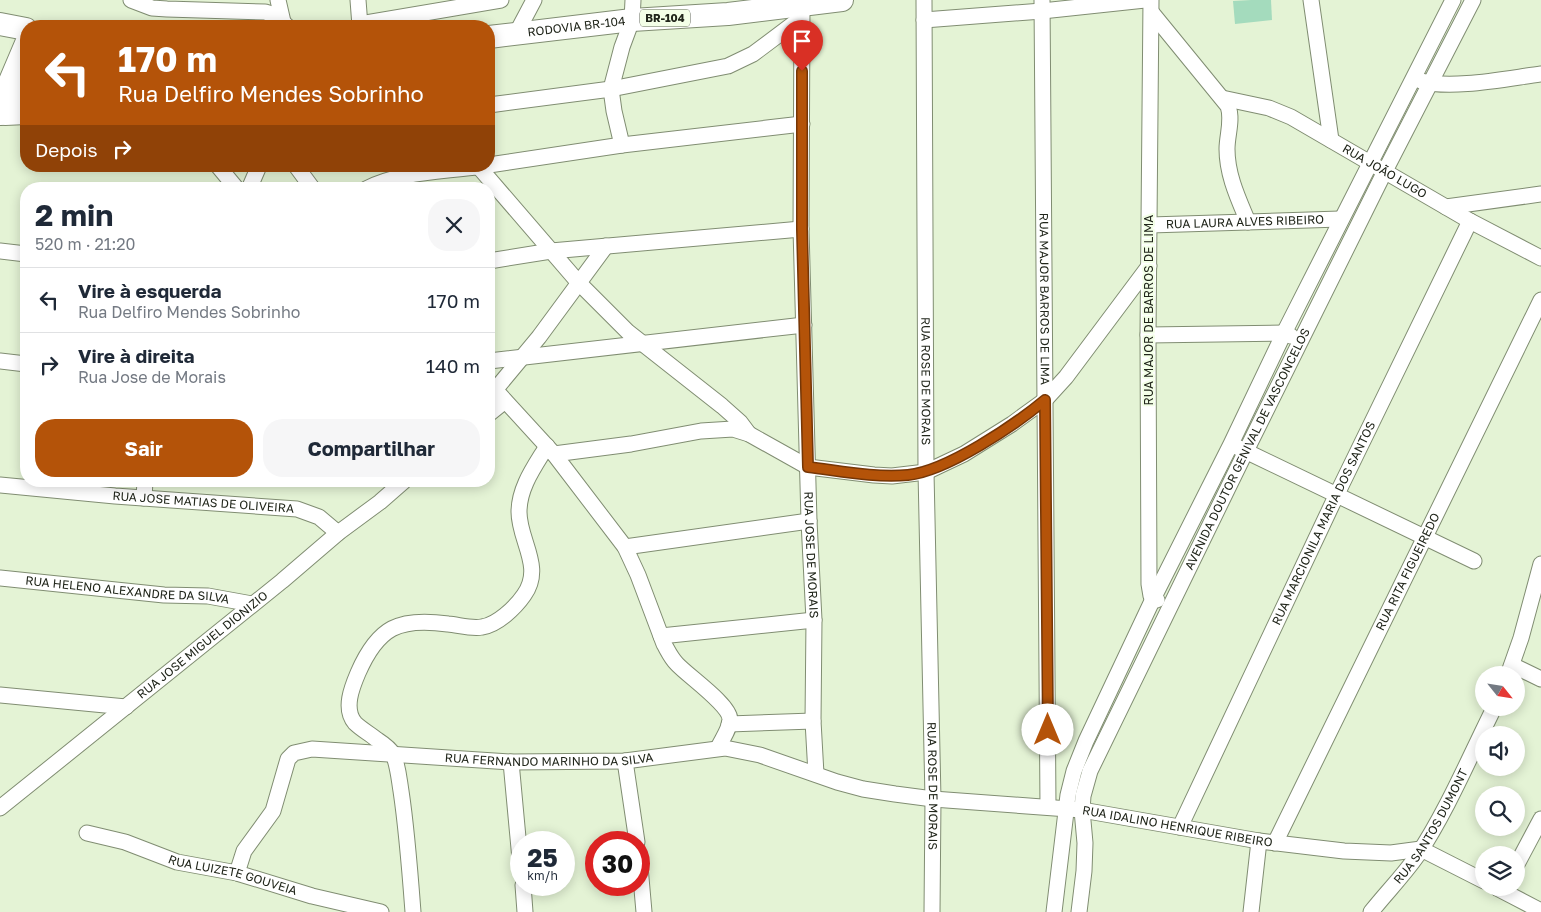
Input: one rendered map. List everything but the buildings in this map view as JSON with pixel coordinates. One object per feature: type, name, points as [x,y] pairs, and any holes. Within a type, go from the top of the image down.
[{"type":"highway","name":"RODOVIA BR-104","points":[[495,36],[516,34],[632,10],[728,14],[802,11],[842,0]]},
{"type":"highway","points":[[0,24],[20,28]]},
{"type":"main road","points":[[8,109],[10,82],[20,56]]},
{"type":"main road","points":[[8,109],[20,98]]},
{"type":"street","points":[[131,0],[152,8],[266,12],[275,15],[281,20]]},
{"type":"street","points":[[278,0],[284,20]]},
{"type":"street","points":[[358,0],[360,20]]},
{"type":"street","points":[[388,20],[501,0]]},
{"type":"street","points":[[516,34],[534,0]]},
{"type":"street","name":"RUA ROSE DE MORAIS","points":[[924,0],[926,472],[933,799],[932,912]]},
{"type":"street","points":[[1311,0],[1331,140]]},
{"type":"street","name":"AVENIDA DOUTOR GENIVAL DE VASCONCELOS","points":[[1054,912],[1070,783],[1078,760],[1153,599],[1231,444],[1340,219],[1453,0]]},
{"type":"street","name":"AVENIDA DOUTOR GENIVAL DE VASCONCELOS","points":[[1079,912],[1085,844],[1082,810],[1083,796],[1090,771],[1301,340],[1473,0]]},
{"type":"street","points":[[924,20],[1042,6],[1150,4],[1230,110],[1227,150],[1230,177],[1248,222]]},
{"type":"street","name":"RUA MAJOR DE BARROS DE LIMA","points":[[1150,4],[1149,584],[1153,599]]},
{"type":"street","name":"RUA MAJOR BARROS DE LIMA","points":[[1042,6],[1048,807]]},
{"type":"street","points":[[622,145],[611,89],[632,10]]},
{"type":"street","points":[[495,104],[611,89],[728,66],[753,54],[802,11]]},
{"type":"street","name":"RUA JOSE DE MORAIS","points":[[802,11],[802,229],[814,620],[813,721],[816,774]]},
{"type":"street","points":[[1413,78],[1430,84],[1453,85],[1541,74]]},
{"type":"street","name":"RUA JOÃO LUGO","points":[[1222,98],[1280,112],[1470,221],[1541,258]]},
{"type":"street","points":[[495,164],[622,145],[802,124]]},
{"type":"street","points":[[223,172],[231,182]]},
{"type":"street","points":[[381,182],[440,172]]},
{"type":"street","points":[[485,172],[493,182]]},
{"type":"street","points":[[495,184],[578,282],[641,343],[722,406],[740,422],[749,434]]},
{"type":"street","points":[[1446,207],[1541,194]]},
{"type":"street","name":"RUA LAURA ALVES RIBEIRO","points":[[1150,225],[1340,219]]},
{"type":"street","name":"RUA MARCIONILA MARIA DOS SANTOS","points":[[1180,827],[1470,221]]},
{"type":"street","points":[[495,259],[551,251],[802,229]]},
{"type":"street","points":[[606,246],[496,391],[550,450],[625,547],[667,649],[675,662],[712,695],[730,718],[718,748]]},
{"type":"street","points":[[0,251],[20,253]]},
{"type":"street","points":[[413,912],[403,807],[394,755],[385,745],[358,725],[352,718],[350,701],[354,684],[376,642],[393,627],[436,622],[483,627],[504,614],[523,596],[531,581],[532,569],[520,520],[520,500],[526,482],[550,450],[631,444],[713,430],[733,429],[749,434],[808,467],[892,476],[926,472],[964,454],[1012,424],[1045,400],[1066,377],[1149,266]]},
{"type":"street","name":"RUA RITA FIGUEIREDO","points":[[1275,843],[1541,300]]},
{"type":"street","points":[[495,360],[804,325]]},
{"type":"street","points":[[1148,335],[1284,333],[1301,340]]},
{"type":"street","points":[[0,361],[20,363]]},
{"type":"street","points":[[1231,444],[1474,561]]},
{"type":"street","name":"RUA JOSE MATIAS DE OLIVEIRA","points":[[0,485],[20,487]]},
{"type":"street","name":"RUA JOSE MATIAS DE OLIVEIRA","points":[[22,487],[297,509],[319,517],[338,534]]},
{"type":"street","points":[[144,498],[145,487]]},
{"type":"street","name":"RUA JOSE MIGUEL DIONIZIO","points":[[2,805],[397,487]]},
{"type":"street","points":[[625,547],[810,521]]},
{"type":"street","points":[[1511,666],[1541,564]]},
{"type":"street","name":"RUA HELENO ALEXANDRE DA SILVA","points":[[0,578],[164,595],[208,596],[252,604]]},
{"type":"street","points":[[1153,599],[1171,607]]},
{"type":"street","points":[[661,636],[814,620]]},
{"type":"street","points":[[1525,674],[1541,679]]},
{"type":"street","points":[[0,695],[126,707]]},
{"type":"street","name":"RUA SANTOS DUMONT","points":[[1371,912],[1421,850],[1490,716]]},
{"type":"street","points":[[729,724],[813,721]]},
{"type":"street","name":"RUA FERNANDO MARINHO DA SILVA","points":[[237,873],[244,851],[273,811],[288,759],[294,753],[312,749],[511,762],[626,761],[718,748],[746,751],[863,789],[933,799]]},
{"type":"street","points":[[626,761],[636,831]]},
{"type":"street","points":[[511,762],[517,831]]},
{"type":"street","name":"RUA IDALINO HENRIQUE RIBEIRO","points":[[933,799],[1082,810],[1259,842],[1390,853],[1421,850]]},
{"type":"street","points":[[1525,849],[1541,819]]},
{"type":"street","name":"RUA LUIZETE GOUVEIA","points":[[88,833],[125,842],[177,862],[237,873],[312,896],[381,912]]},
{"type":"street","points":[[1251,912],[1259,842]]},
{"type":"street","points":[[1421,850],[1475,877]]},
{"type":"street","points":[[524,896],[525,912]]},
{"type":"street","points":[[643,896],[644,912]]},
{"type":"street","points":[[1514,896],[1541,911]]},
{"type":"route","points":[[802,71],[802,229],[808,467],[892,476],[926,472],[964,454],[1012,424],[1045,400],[1048,730]]}]
